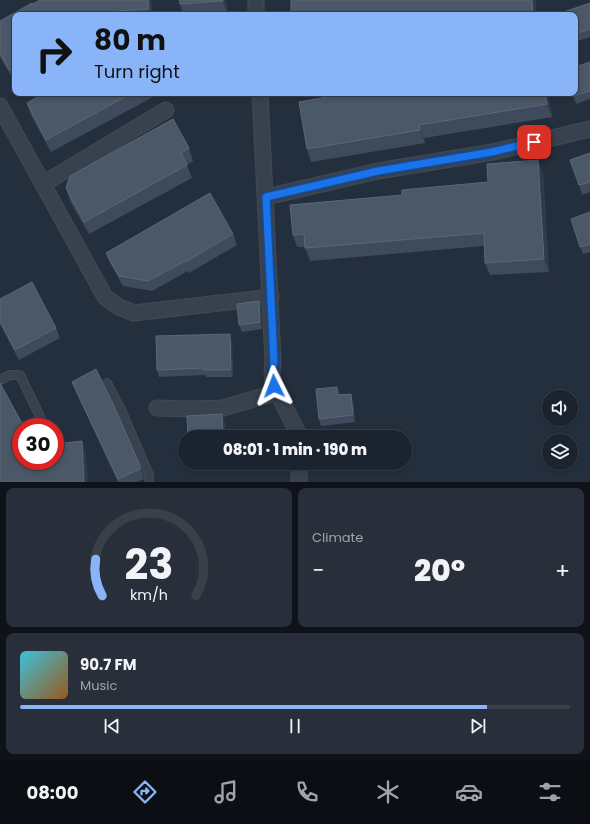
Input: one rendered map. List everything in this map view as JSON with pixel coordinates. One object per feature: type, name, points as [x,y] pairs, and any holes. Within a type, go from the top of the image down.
[{"type":"street","points":[[256,0],[256,12]]},
{"type":"street","points":[[260,96],[274,361],[272,376],[274,386],[296,430]]},
{"type":"street","points":[[0,106],[105,297],[119,307],[134,313],[271,297]]},
{"type":"street","points":[[43,184],[166,110]]},
{"type":"street","points":[[266,197],[378,171],[492,152],[590,129]]},
{"type":"street","points":[[157,408],[223,408],[271,394],[274,386]]},
{"type":"street","points":[[298,482],[299,470]]},
{"type":"lane","points":[[0,380],[10,375],[20,375],[41,418]]},
{"type":"lane","points":[[107,383],[122,412],[149,475],[149,482]]},
{"type":"building","points":[[40,0],[148,0],[149,9],[115,12],[16,12],[32,3],[33,4]]},
{"type":"building","points":[[179,0],[223,0],[223,1],[180,4]]},
{"type":"building","points":[[291,0],[532,0],[533,12],[291,12]]},
{"type":"building","points":[[590,3],[590,29],[578,33],[578,12],[564,12]]},
{"type":"building","points":[[12,14],[12,70],[10,71],[0,53],[0,21]]},
{"type":"building","points":[[590,62],[590,91],[578,95],[578,66]]},
{"type":"building","points":[[39,96],[127,96],[46,140],[27,103]]},
{"type":"building","points":[[332,96],[546,96],[547,104],[419,125],[420,130],[307,149],[299,102]]},
{"type":"building","points":[[173,119],[189,148],[181,153],[187,165],[84,222],[66,188],[70,176]]},
{"type":"building","points":[[590,153],[590,182],[579,185],[570,160]]},
{"type":"building","points":[[538,160],[544,259],[485,263],[484,233],[305,248],[304,234],[293,235],[290,205],[402,195],[402,190],[488,182],[487,164]]},
{"type":"building","points":[[210,193],[233,234],[185,262],[148,281],[119,276],[106,253]]},
{"type":"building","points":[[590,212],[590,244],[580,247],[571,219]]},
{"type":"building","points":[[32,282],[56,328],[15,350],[0,321],[0,299]]},
{"type":"building","points":[[259,301],[260,322],[239,325],[237,304]]},
{"type":"building","points":[[230,334],[231,370],[203,370],[203,368],[157,370],[156,336]]},
{"type":"building","points":[[96,369],[140,466],[140,469],[118,479],[72,382]]},
{"type":"building","points":[[0,383],[19,418],[12,418],[12,470],[64,470],[64,443],[82,441],[84,482],[0,482]]},
{"type":"building","points":[[337,387],[338,395],[351,394],[353,415],[319,419],[316,389]]},
{"type":"building","points":[[222,414],[223,430],[188,430],[187,416]]},
{"type":"route","points":[[274,386],[272,376],[274,361],[266,197],[378,171],[492,152],[534,142]]}]
